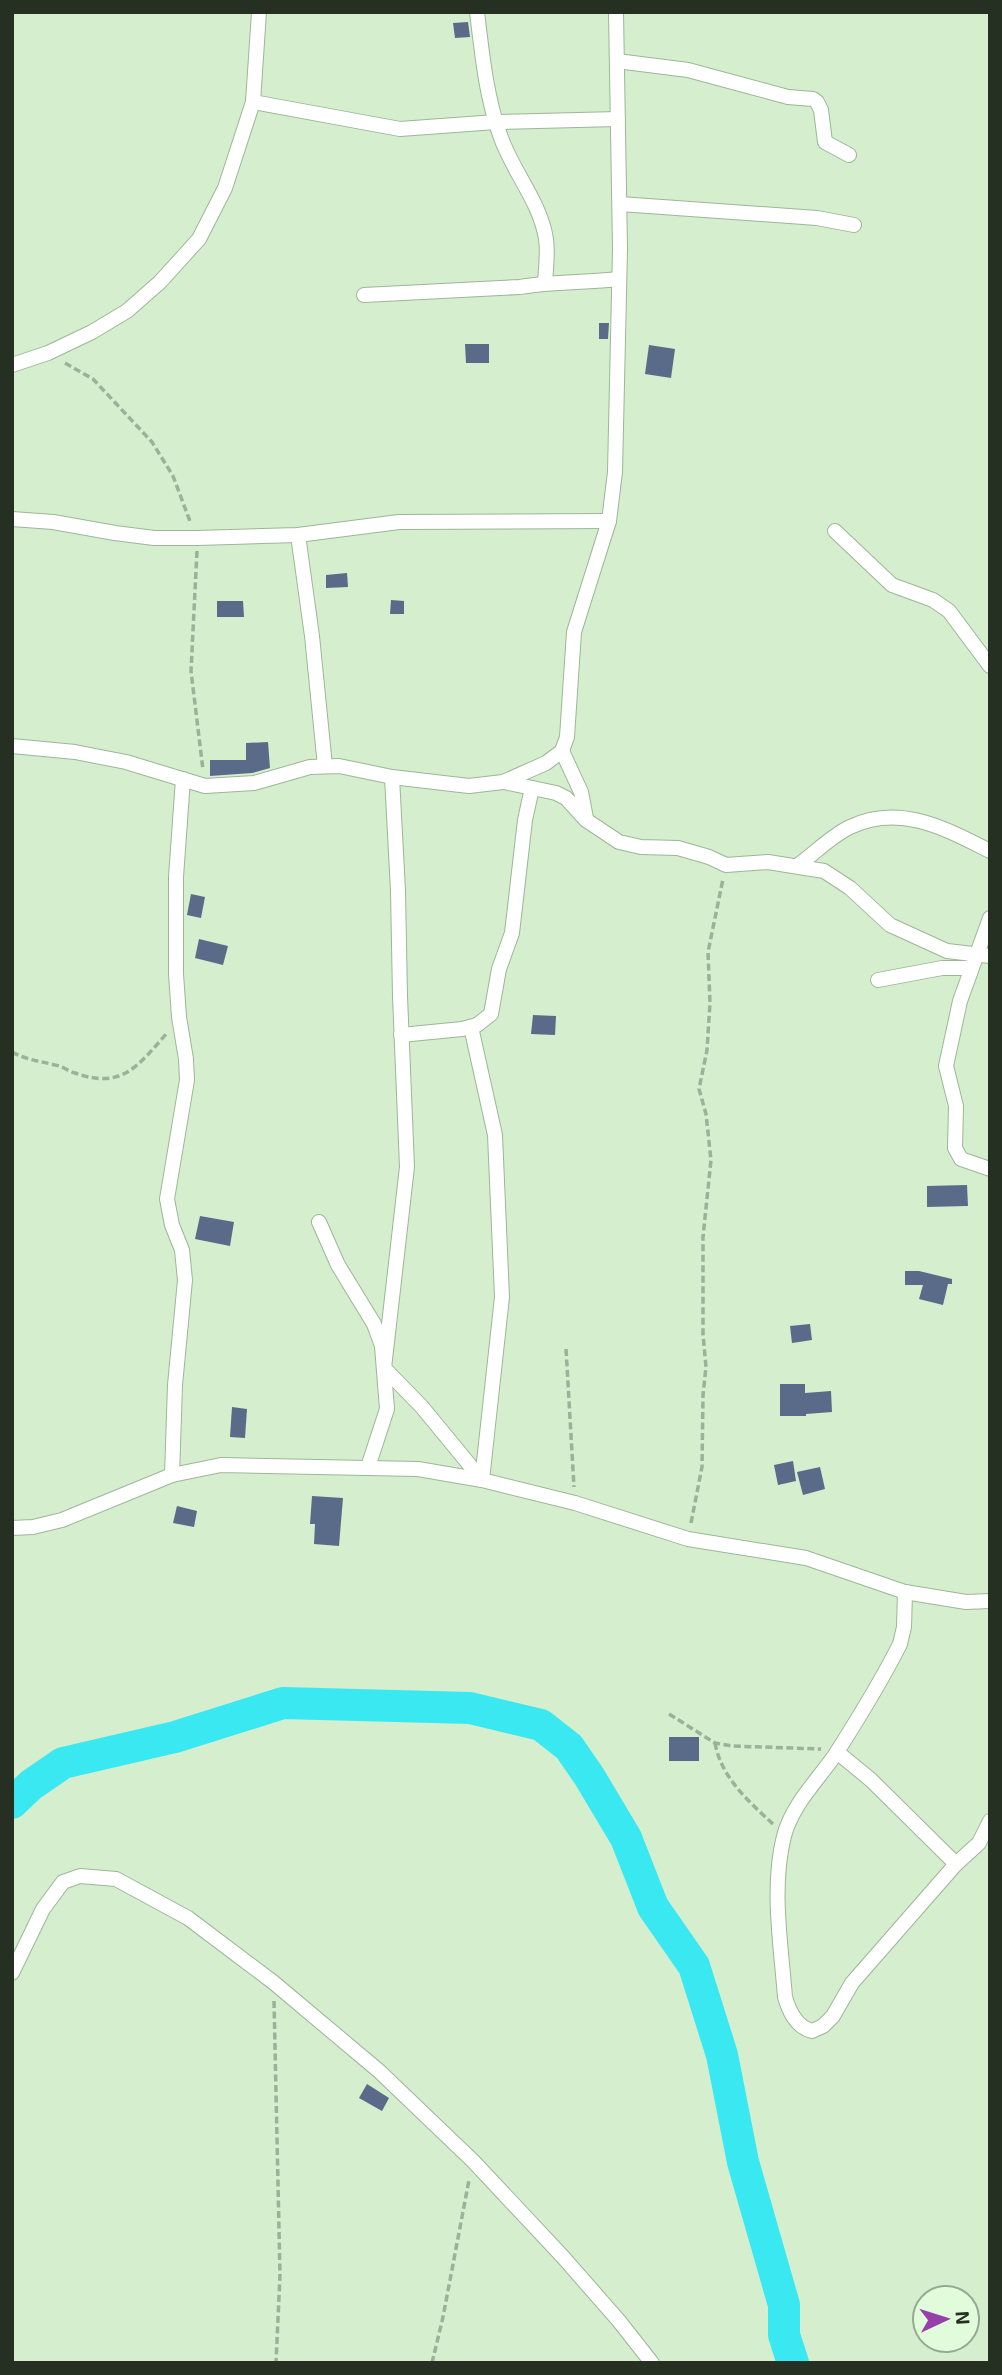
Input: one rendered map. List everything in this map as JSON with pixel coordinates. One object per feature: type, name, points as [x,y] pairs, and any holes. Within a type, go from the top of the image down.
[{"type":"street","points":[[12,365],[48,353],[92,332],[127,311],[160,282],[198,239],[225,188],[253,102],[259,12]]},
{"type":"street","points":[[477,12],[496,122],[508,158],[533,200],[541,220],[546,240],[545,282]]},
{"type":"street","points":[[12,746],[113,759],[205,786],[254,782],[310,767],[325,766],[469,786],[503,782],[546,763],[562,751],[567,737],[574,632],[609,521],[615,459],[620,205],[616,12]]},
{"type":"street","points":[[617,61],[688,70],[788,97],[813,99],[820,105],[825,142],[849,155]]},
{"type":"street","points":[[253,102],[400,130],[496,122],[618,119]]},
{"type":"street","points":[[620,205],[817,218],[854,225]]},
{"type":"street","points":[[364,295],[619,279]]},
{"type":"street","points":[[12,519],[53,522],[154,538],[298,536],[399,522],[609,521]]},
{"type":"street","points":[[835,531],[892,584],[933,600],[949,611],[990,666]]},
{"type":"street","points":[[298,536],[312,636],[325,766]]},
{"type":"street","points":[[562,751],[581,792],[586,820]]},
{"type":"street","points":[[384,1368],[407,1167],[392,777]]},
{"type":"street","points":[[172,1475],[175,1385],[185,1280],[182,1250],[167,1199],[187,1080],[176,974],[176,877],[183,779]]},
{"type":"street","points":[[503,782],[556,793],[566,798],[586,820],[619,842],[641,847],[678,848],[726,865],[768,862],[824,872],[850,888],[890,925],[947,951],[980,959]]},
{"type":"street","points":[[401,1035],[471,1027],[491,1014],[499,968],[512,933],[525,820],[532,788]]},
{"type":"street","points":[[797,866],[848,828],[881,818],[931,822],[990,851]]},
{"type":"street","points":[[990,918],[980,959],[960,1001],[946,1066],[956,1106],[955,1148],[961,1159],[990,1170]]},
{"type":"street","points":[[878,980],[980,959]]},
{"type":"street","points":[[471,1027],[495,1135],[502,1297],[482,1480]]},
{"type":"street","points":[[319,1222],[338,1265],[374,1324],[382,1346],[387,1409],[368,1467]]},
{"type":"street","points":[[384,1368],[422,1407],[482,1480]]},
{"type":"street","points":[[12,1528],[33,1527],[62,1520],[172,1475],[221,1465],[418,1469],[482,1480],[575,1503],[688,1539],[806,1558],[905,1592],[966,1602],[990,1601]]},
{"type":"street","points":[[905,1592],[904,1627],[900,1644],[836,1752],[798,1806],[785,1835],[780,1856],[778,1891],[785,1997],[788,2009],[800,2025],[809,2030],[823,2026],[833,2016],[852,1983],[956,1864],[979,1843],[990,1821]]},
{"type":"street","points":[[836,1752],[872,1780],[956,1864]]},
{"type":"street","points":[[12,1973],[43,1909],[63,1882],[80,1877],[116,1880],[188,1918],[273,1982],[379,2071],[473,2161],[620,2321],[652,2363]]},
{"type":"path","points":[[48,353],[93,379],[152,442],[173,476],[197,538],[191,671],[205,786]]},
{"type":"path","points":[[688,1539],[702,1467],[706,1367],[703,1334],[703,1237],[711,1160],[706,1114],[699,1089],[707,1050],[708,952],[726,865]]},
{"type":"path","points":[[12,1052],[75,1073],[111,1080],[136,1066],[179,1017]]},
{"type":"path","points":[[566,1349],[575,1503]]},
{"type":"path","points":[[669,1714],[715,1742],[732,1746],[836,1752]]},
{"type":"path","points":[[715,1742],[719,1762],[727,1775],[749,1801],[785,1835]]},
{"type":"path","points":[[273,1982],[280,2275],[276,2363]]},
{"type":"path","points":[[432,2363],[473,2161]]},
{"type":"building","points":[[468,22],[470,37],[455,38],[453,23]]},
{"type":"building","points":[[599,323],[609,323],[608,339],[599,339]]},
{"type":"building","points":[[465,344],[489,344],[489,363],[466,363]]},
{"type":"building","points":[[649,345],[675,349],[671,378],[645,374]]},
{"type":"building","points":[[347,573],[348,587],[326,588],[326,575]]},
{"type":"building","points":[[391,600],[404,601],[404,614],[390,614]]},
{"type":"building","points":[[217,601],[243,601],[244,617],[217,617]]},
{"type":"building","points":[[268,742],[270,768],[252,773],[210,776],[210,760],[246,760],[246,743]]},
{"type":"building","points":[[191,894],[205,897],[201,918],[187,915]]},
{"type":"building","points":[[199,939],[228,946],[223,965],[195,958]]},
{"type":"building","points":[[533,1015],[556,1016],[555,1035],[531,1034]]},
{"type":"building","points":[[967,1185],[968,1206],[927,1207],[927,1186]]},
{"type":"building","points":[[200,1216],[234,1222],[230,1246],[195,1239]]},
{"type":"building","points":[[905,1271],[919,1271],[952,1279],[952,1284],[948,1284],[943,1305],[919,1299],[923,1285],[905,1285]]},
{"type":"building","points":[[810,1324],[812,1340],[792,1343],[790,1326]]},
{"type":"building","points":[[780,1384],[805,1384],[805,1393],[831,1391],[832,1412],[780,1416]]},
{"type":"building","points":[[232,1407],[247,1409],[245,1438],[230,1437]]},
{"type":"building","points":[[793,1461],[796,1481],[778,1485],[774,1465]]},
{"type":"building","points":[[820,1467],[825,1489],[803,1495],[797,1472]]},
{"type":"building","points":[[312,1496],[343,1498],[339,1546],[314,1544],[315,1524],[310,1524]]},
{"type":"building","points":[[177,1506],[197,1511],[194,1527],[173,1523]]},
{"type":"building","points":[[669,1737],[699,1737],[699,1761],[669,1761]]},
{"type":"building","points":[[367,2084],[389,2098],[382,2111],[359,2098]]},
{"type":"waterway","points":[[12,1803],[31,1785],[63,1763],[175,1737],[283,1703],[470,1708],[541,1725],[569,1747],[589,1776],[626,1838],[653,1907],[694,1966],[722,2055],[743,2162],[784,2305],[784,2335],[793,2363]]}]
